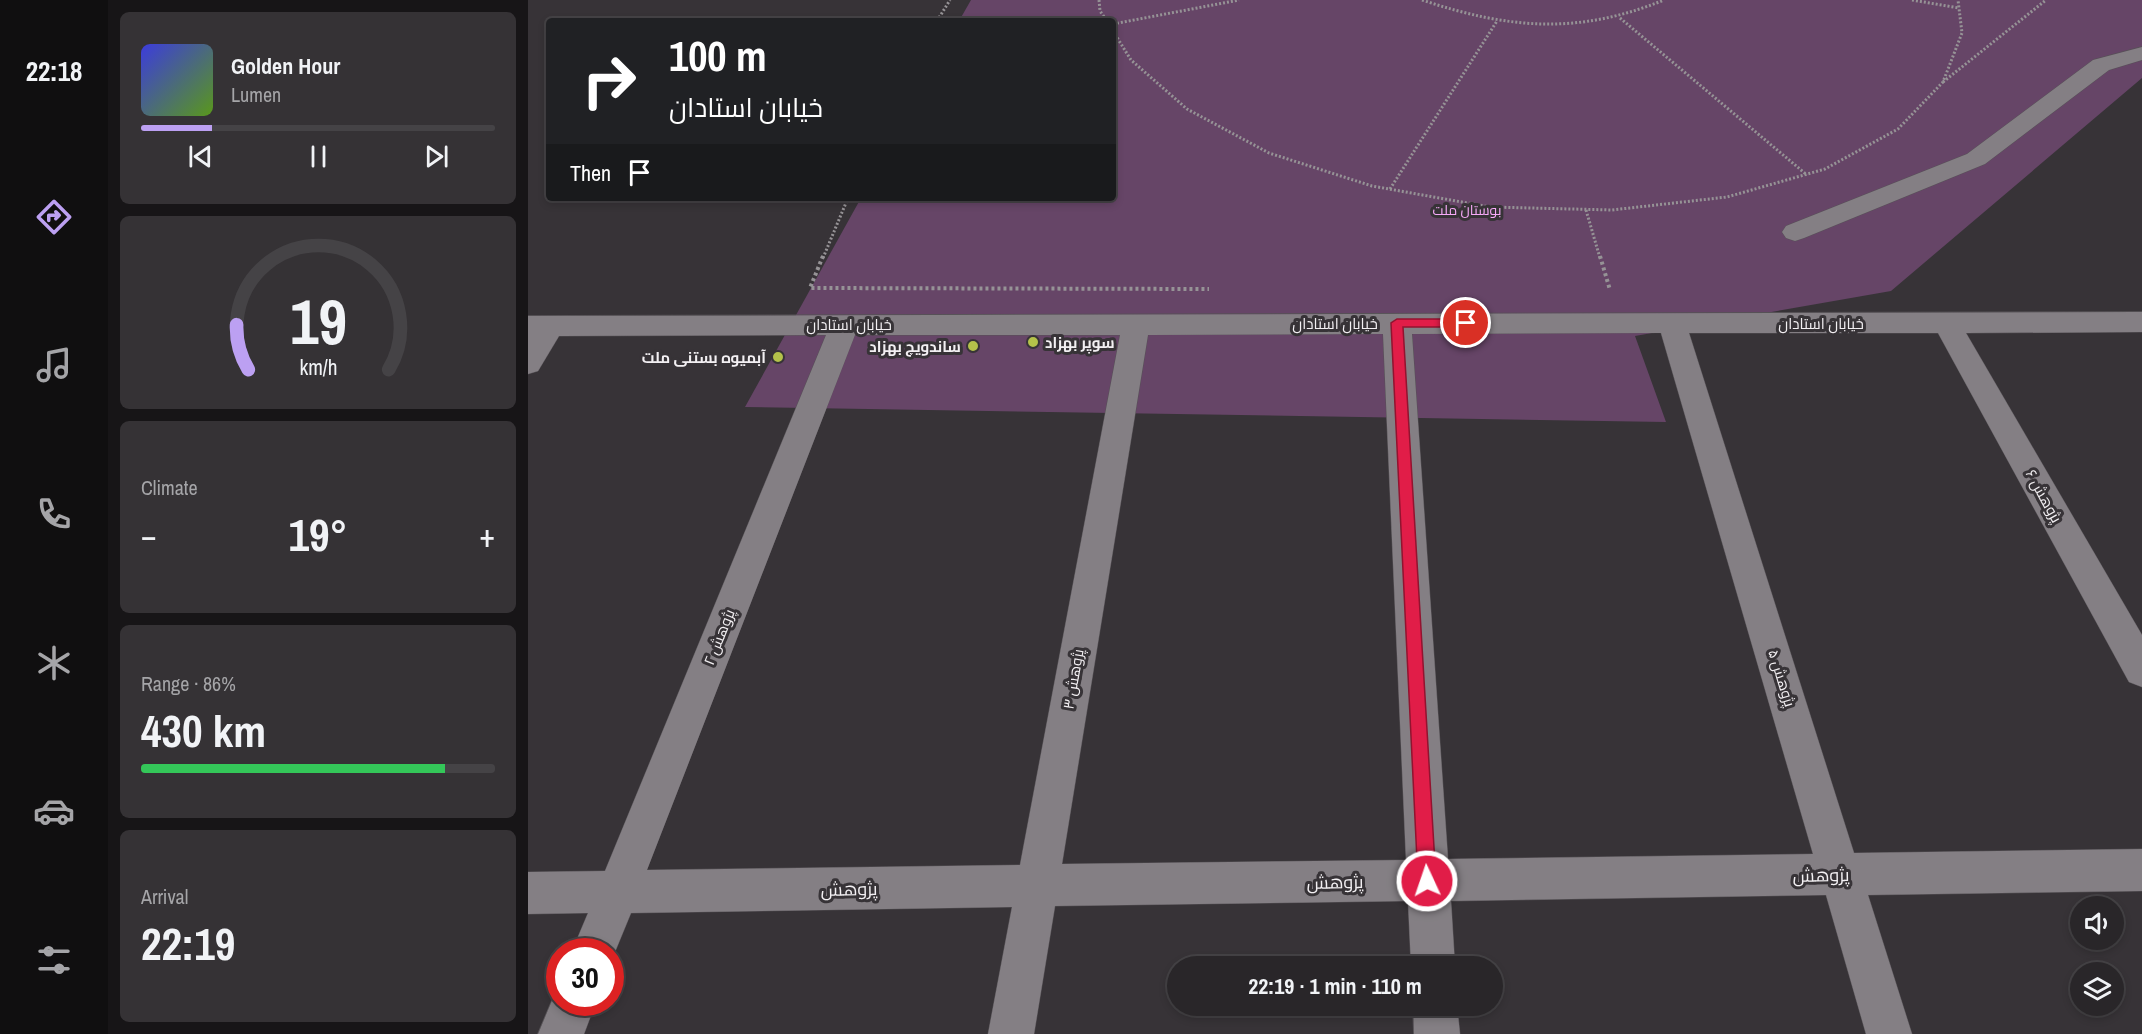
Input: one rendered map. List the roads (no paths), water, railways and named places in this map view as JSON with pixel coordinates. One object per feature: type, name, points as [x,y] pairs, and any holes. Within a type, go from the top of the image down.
[{"type":"street","points":[[1795,232],[1976,159],[2101,65],[2142,53]]},
{"type":"street","name":"پژوهش ۶","points":[[1946,322],[2142,670]]},
{"type":"street","name":"خیابان استادان","points":[[539,326],[2142,322]]},
{"type":"street","name":"پژوهش ۳","points":[[1011,1034],[1136,323]]},
{"type":"street","points":[[1397,323],[1432,956]]},
{"type":"street","name":"پژوهش ۵","points":[[1672,323],[1889,1034]]},
{"type":"street","name":"پژوهش ۲","points":[[599,938],[845,324]]},
{"type":"street","points":[[528,363],[539,326]]},
{"type":"street","name":"پژوهش","points":[[528,893],[2142,870]]},
{"type":"street","points":[[561,1034],[568,1016]]},
{"type":"street","points":[[1436,1016],[1437,1034]]},
{"type":"place","name":"سوپر بهزاد","points":[[1033,342]]},
{"type":"place","name":"ساندویچ بهزاد","points":[[973,346]]},
{"type":"place","name":"آبمیوه بستنی ملت","points":[[778,357]]},
{"type":"park label","name":"بوستان ملت","points":[[1467,210]]}]
